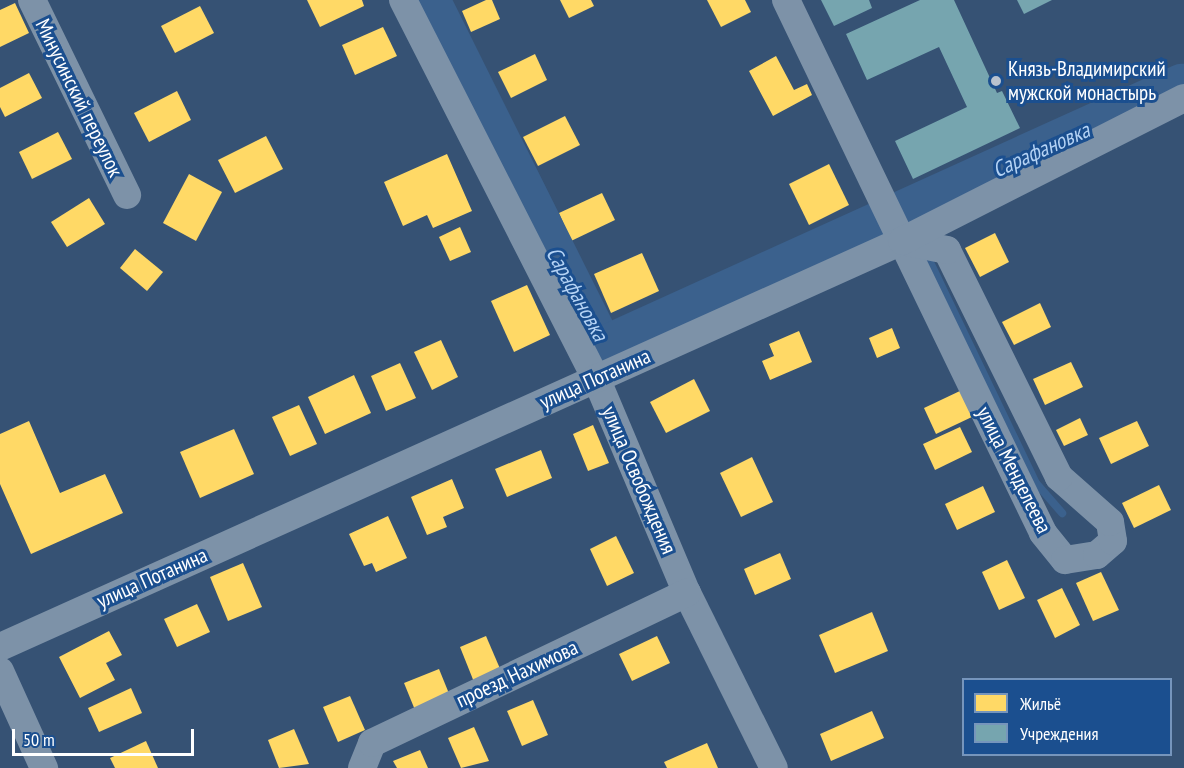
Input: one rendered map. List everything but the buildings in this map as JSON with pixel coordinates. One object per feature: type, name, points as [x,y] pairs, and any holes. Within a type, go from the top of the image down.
[{"type":"street","name":"Минусинский переулок","points":[[32,0],[127,195]]},
{"type":"street","name":"улица Освобождения","points":[[403,0],[596,378],[687,593],[772,767]]},
{"type":"street","name":"улица Менделеева","points":[[786,0],[902,241],[1043,533],[1065,560],[1097,555],[1113,541],[1110,522],[1059,477],[947,250],[902,241]]},
{"type":"street","name":"улица Потанина","points":[[0,647],[902,241],[1184,98]]},
{"type":"street","name":"проезд Нахимова","points":[[362,768],[372,743],[687,593]]},
{"type":"street","points":[[0,671],[44,768]]},
{"type":"waterway","name":"Сарафановка","points":[[428,0],[602,349],[884,221]]},
{"type":"waterway","name":"Сарафановка","points":[[897,215],[1182,86]]},
{"type":"waterway","points":[[929,260],[1036,483],[1062,513]]},
{"type":"place","name":"Князь-Владимирский мужской монастырь","points":[[996,81]]}]
